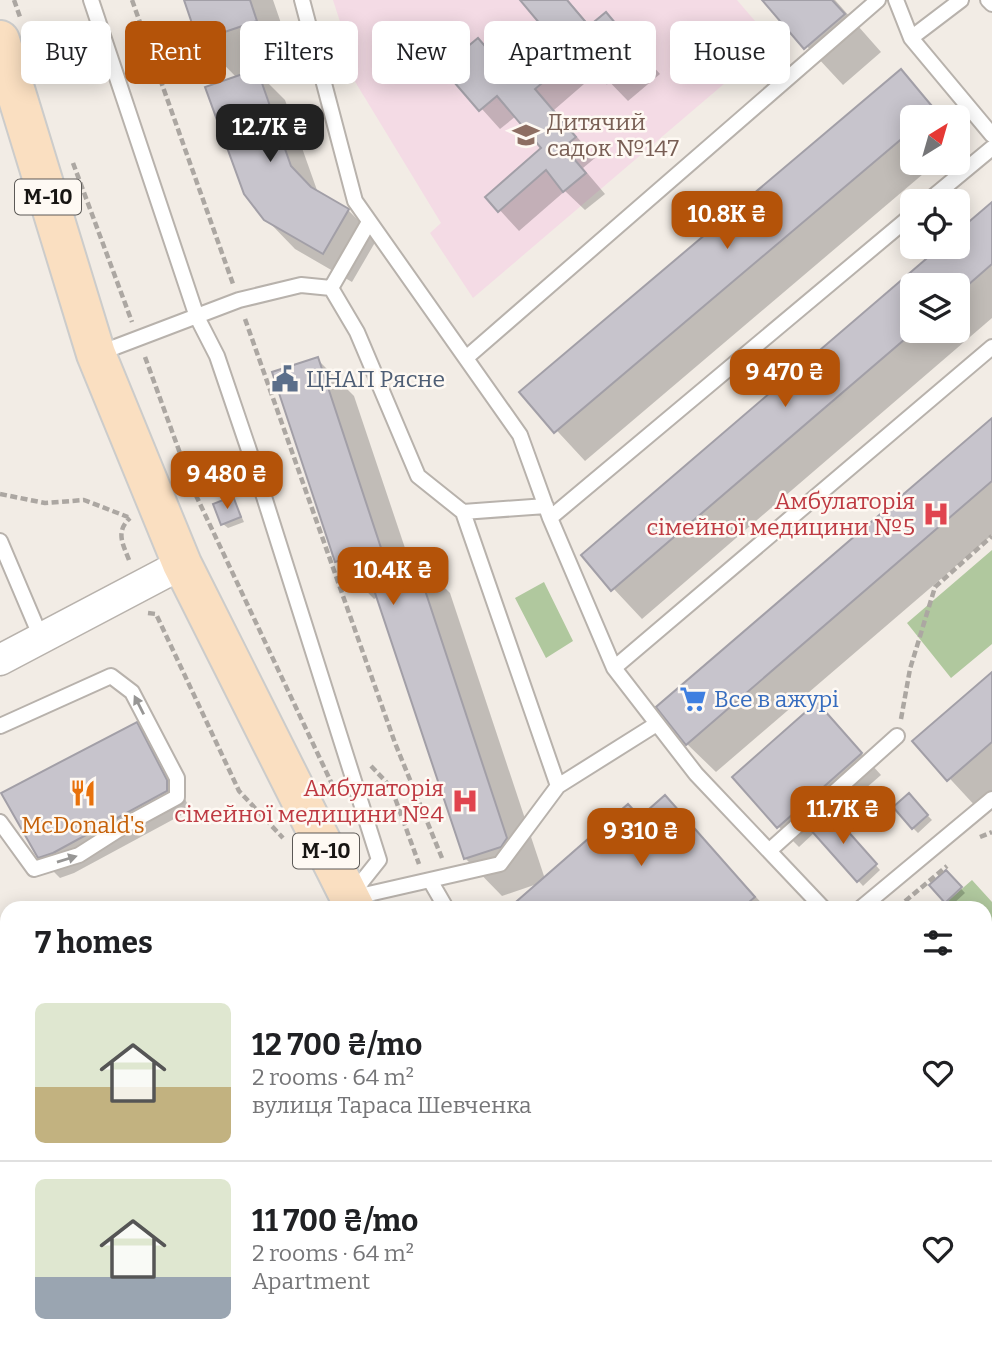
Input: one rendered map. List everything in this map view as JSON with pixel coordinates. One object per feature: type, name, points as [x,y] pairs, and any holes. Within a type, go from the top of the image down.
[{"type":"main road","name":"М-10","points":[[12,33],[96,354],[182,564],[351,901]]},
{"type":"street","points":[[0,660],[182,564]]},
{"type":"lane","points":[[91,0],[197,317],[217,356],[254,465],[379,860],[353,901]]},
{"type":"lane","points":[[302,0],[355,201],[520,435],[548,512],[614,668],[655,725],[696,774],[817,901]]},
{"type":"lane","points":[[466,358],[878,0]]},
{"type":"lane","points":[[896,0],[911,38],[992,135]]},
{"type":"lane","points":[[911,38],[961,0]]},
{"type":"lane","points":[[988,0],[992,4]]},
{"type":"lane","points":[[942,189],[992,148]]},
{"type":"lane","points":[[331,288],[369,222]]},
{"type":"lane","points":[[463,512],[548,512],[900,225]]},
{"type":"lane","points":[[96,354],[239,300],[301,285],[331,288]]},
{"type":"lane","points":[[331,288],[357,332],[418,477],[463,512],[558,786]]},
{"type":"lane","points":[[614,668],[992,347]]},
{"type":"lane","points":[[0,541],[42,640]]},
{"type":"lane","points":[[0,726],[111,676],[132,692],[177,778],[177,797],[79,855],[34,869],[0,822]]},
{"type":"lane","points":[[360,901],[500,864],[558,786],[655,725]]},
{"type":"lane","points":[[770,850],[897,736]]},
{"type":"lane","points":[[869,901],[992,799]]},
{"type":"lane","points":[[432,882],[442,901]]},
{"type":"path","points":[[12,33],[14,0]]},
{"type":"path","points":[[132,0],[233,285]]},
{"type":"path","points":[[71,156],[193,489],[335,791]]},
{"type":"path","points":[[245,319],[395,743],[436,846]]},
{"type":"path","points":[[193,489],[254,465]]},
{"type":"path","points":[[0,494],[45,503],[84,500],[130,518],[122,525],[120,535],[130,560]]},
{"type":"path","points":[[897,736],[909,669],[935,587],[992,536]]},
{"type":"path","points":[[156,614],[239,791],[285,841]]},
{"type":"path","points":[[368,763],[390,787],[419,862]]},
{"type":"path","points":[[969,846],[992,832]]},
{"type":"path","points":[[905,901],[949,864]]},
{"type":"shaded area","name":"Дитячий садок №147","points":[[333,0],[737,0],[755,21],[670,21],[670,84],[724,84],[473,298],[430,233],[441,223],[356,84],[358,21],[340,21]]},
{"type":"green space","points":[[992,550],[992,644],[951,678],[907,623]]},
{"type":"green space","points":[[544,582],[573,641],[546,658],[515,598]]},
{"type":"green space","points":[[972,880],[991,901],[948,901]]},
{"type":"building","points":[[184,0],[250,0],[257,21],[240,21],[240,27],[226,32],[226,21],[191,21]]},
{"type":"building","points":[[520,0],[567,0],[585,21],[538,21]]},
{"type":"building","points":[[762,0],[832,0],[845,14],[804,49],[790,33],[790,21],[780,21]]},
{"type":"building","points":[[606,12],[614,21],[595,21]]},
{"type":"building","points":[[478,38],[484,45],[484,84],[541,84],[535,89],[576,137],[564,147],[586,173],[563,192],[546,170],[498,212],[485,197],[541,148],[497,96],[479,111],[456,84],[470,84],[470,45]]},
{"type":"building","points":[[901,69],[931,105],[900,105],[900,140],[554,433],[519,392]]},
{"type":"building","points":[[240,75],[240,84],[262,84],[291,166],[311,187],[349,209],[323,254],[264,220],[244,194],[205,87],[226,84],[226,80]]},
{"type":"building","points":[[992,202],[992,264],[970,283],[970,273],[910,273],[926,259],[970,259],[970,221]]},
{"type":"building","points":[[900,281],[900,343],[611,591],[581,555]]},
{"type":"building","points":[[318,357],[386,563],[413,554],[507,838],[501,847],[464,859],[362,554],[335,562],[272,372]]},
{"type":"building","points":[[992,418],[992,481],[686,745],[656,707]]},
{"type":"building","points":[[233,496],[241,517],[221,525],[213,504]]},
{"type":"building","points":[[992,672],[992,742],[947,781],[912,741]]},
{"type":"building","points":[[817,702],[862,753],[777,828],[732,777]]},
{"type":"building","points":[[137,722],[167,780],[167,791],[53,853],[38,858],[1,793]]},
{"type":"building","points":[[909,793],[928,815],[912,829],[893,807]]},
{"type":"building","points":[[665,795],[755,897],[750,901],[517,901],[628,804],[640,817]]},
{"type":"building","points":[[829,810],[877,864],[857,882],[809,828]]},
{"type":"building","points":[[946,870],[962,887],[947,901],[943,901],[929,885]]},
{"type":"place","name":"Дитячий садок №147","points":[[526,135]]},
{"type":"place","name":"ЦНАП Рясне","points":[[285,379]]},
{"type":"place","name":"Амбулаторія сімейної медицини №5","points":[[936,514]]},
{"type":"place","name":"Все в ажурі","points":[[693,699]]},
{"type":"place","name":"McDonald's","points":[[83,793]]},
{"type":"place","name":"Амбулаторія сімейної медицини №4","points":[[465,801]]}]
